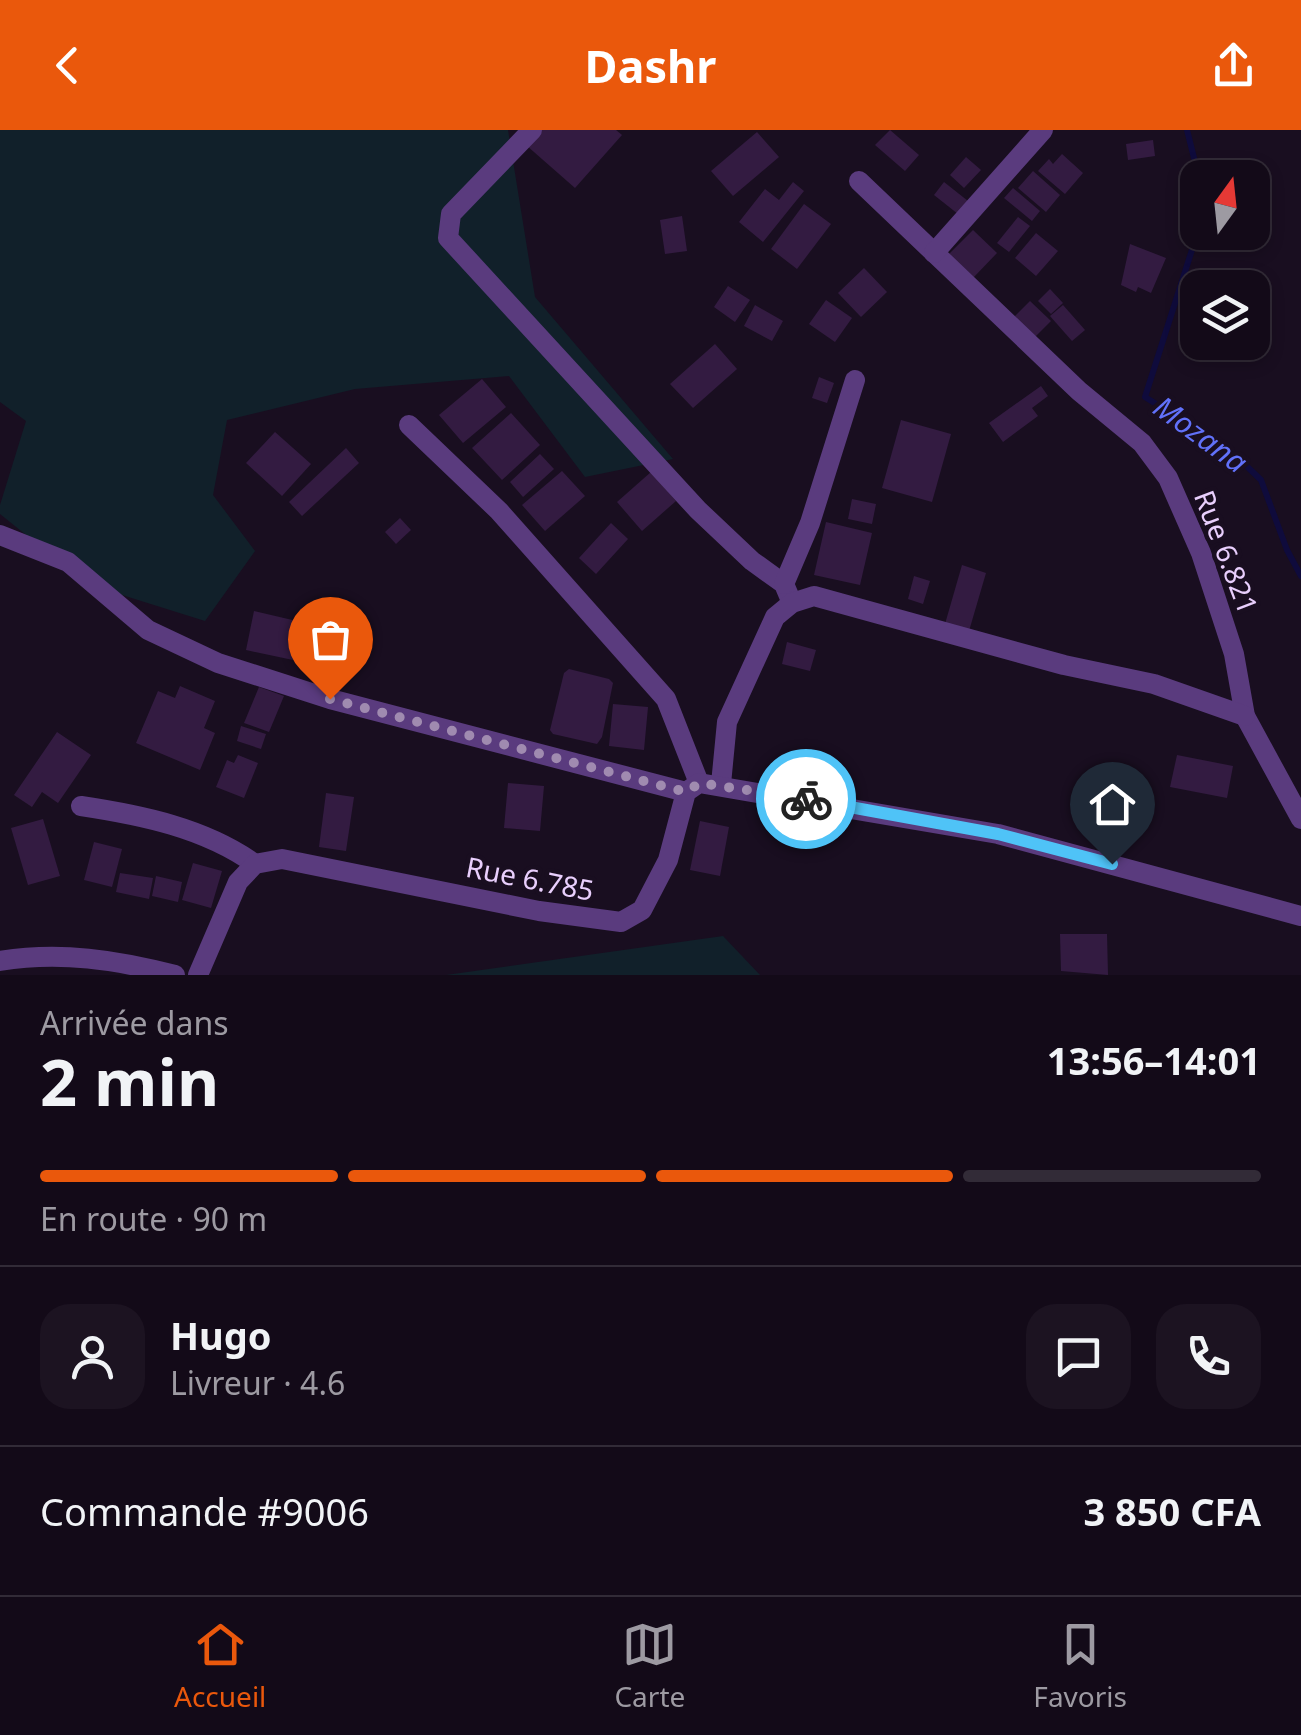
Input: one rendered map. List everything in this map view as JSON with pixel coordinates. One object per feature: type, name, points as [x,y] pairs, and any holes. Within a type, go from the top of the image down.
[{"type":"street","points":[[532,130],[452,214],[448,238],[698,510],[788,593],[814,596],[1064,664],[1154,684],[1245,716]]},
{"type":"street","points":[[934,253],[1043,130]]},
{"type":"street","name":"Rue 6.821","points":[[859,180],[1079,391],[1142,444],[1168,478],[1201,553],[1218,604],[1234,654],[1245,716],[1301,818]]},
{"type":"street","points":[[722,784],[727,722],[788,593],[856,380]]},
{"type":"street","points":[[409,425],[499,512],[666,699],[692,787]]},
{"type":"street","points":[[0,535],[68,562],[148,630],[218,663],[330,699],[692,787],[722,784],[998,834],[1301,916]]},
{"type":"street","name":"Rue 6.785","points":[[254,864],[282,858],[539,911],[622,922],[642,910],[668,860],[692,787]]},
{"type":"street","points":[[82,806],[138,815],[229,845],[254,864],[238,882],[198,975]]},
{"type":"street","points":[[0,961],[72,955],[135,964],[175,975]]},
{"type":"shaded area","points":[[0,130],[508,130],[535,297],[673,459],[585,477],[509,376],[355,389],[227,420],[213,495],[255,551],[205,621],[87,584],[0,514],[26,421],[0,402]]},
{"type":"shaded area","points":[[723,936],[760,975],[446,975]]},
{"type":"building","points":[[539,130],[616,130],[622,135],[575,188],[526,145]]},
{"type":"building","points":[[890,130],[919,155],[905,171],[875,145]]},
{"type":"building","points":[[757,132],[779,157],[733,196],[711,171]]},
{"type":"building","points":[[1153,140],[1155,156],[1128,160],[1126,144]]},
{"type":"building","points":[[1062,154],[1083,173],[1065,194],[1038,171],[1049,159],[1053,164]]},
{"type":"building","points":[[966,157],[981,170],[964,188],[950,175]]},
{"type":"building","points":[[1033,171],[1060,195],[1046,212],[1018,188]]},
{"type":"building","points":[[793,182],[804,191],[763,242],[739,222],[765,189],[779,200]]},
{"type":"building","points":[[944,182],[968,201],[958,214],[934,195]]},
{"type":"building","points":[[1013,188],[1040,211],[1032,221],[1004,198]]},
{"type":"building","points":[[804,204],[831,224],[797,269],[771,249]]},
{"type":"building","points":[[682,216],[687,251],[665,254],[660,220]]},
{"type":"building","points":[[1018,217],[1030,226],[1009,252],[997,243]]},
{"type":"building","points":[[973,230],[997,253],[973,278],[949,254]]},
{"type":"building","points":[[1036,233],[1058,251],[1036,276],[1015,258]]},
{"type":"building","points":[[1130,244],[1166,258],[1151,293],[1121,285]]},
{"type":"building","points":[[864,268],[887,292],[861,317],[838,293]]},
{"type":"building","points":[[728,286],[750,300],[735,322],[714,307]]},
{"type":"building","points":[[1050,289],[1063,303],[1051,314],[1038,301]]},
{"type":"building","points":[[826,300],[852,318],[835,342],[809,324]]},
{"type":"building","points":[[1030,301],[1051,321],[1032,340],[1013,318]]},
{"type":"building","points":[[755,305],[783,321],[772,341],[744,326]]},
{"type":"building","points":[[1063,305],[1085,330],[1072,341],[1050,316]]},
{"type":"building","points":[[715,344],[737,369],[693,408],[670,384]]},
{"type":"building","points":[[819,377],[834,383],[827,403],[812,398]]},
{"type":"building","points":[[482,379],[506,407],[463,443],[439,415]]},
{"type":"building","points":[[1041,386],[1048,396],[1032,408],[1038,416],[1003,442],[989,423]]},
{"type":"building","points":[[511,413],[540,445],[502,480],[472,448]]},
{"type":"building","points":[[901,420],[951,434],[932,502],[882,488]]},
{"type":"building","points":[[275,432],[311,464],[282,496],[246,463]]},
{"type":"building","points":[[346,448],[359,463],[302,516],[289,502]]},
{"type":"building","points":[[540,454],[554,469],[523,497],[510,482]]},
{"type":"building","points":[[562,471],[585,496],[545,531],[522,505]]},
{"type":"building","points":[[651,472],[676,501],[642,531],[617,502]]},
{"type":"building","points":[[852,499],[876,504],[872,524],[848,519]]},
{"type":"building","points":[[400,518],[411,530],[396,544],[385,532]]},
{"type":"building","points":[[826,522],[872,533],[860,585],[814,575]]},
{"type":"building","points":[[611,523],[628,539],[596,574],[579,558]]},
{"type":"building","points":[[962,565],[986,573],[969,631],[945,624]]},
{"type":"building","points":[[914,576],[930,581],[923,604],[908,599]]},
{"type":"building","points":[[254,611],[301,622],[293,660],[246,650]]},
{"type":"building","points":[[787,642],[816,650],[810,671],[782,664]]},
{"type":"building","points":[[569,669],[613,683],[602,737],[597,744],[550,730],[564,673]]},
{"type":"building","points":[[180,686],[215,701],[204,728],[215,733],[200,770],[136,743],[158,691],[175,698]]},
{"type":"building","points":[[259,687],[284,696],[269,732],[244,723]]},
{"type":"building","points":[[613,704],[648,707],[644,750],[609,746]]},
{"type":"building","points":[[241,726],[266,734],[261,749],[237,741]]},
{"type":"building","points":[[57,732],[91,755],[58,803],[42,792],[32,807],[14,795]]},
{"type":"building","points":[[238,755],[258,763],[244,798],[216,787],[227,760],[234,763]]},
{"type":"building","points":[[1177,755],[1233,766],[1227,798],[1170,787]]},
{"type":"building","points":[[508,783],[544,786],[540,831],[504,828]]},
{"type":"building","points":[[326,793],[354,797],[346,851],[319,847]]},
{"type":"building","points":[[43,819],[60,876],[28,885],[11,828]]},
{"type":"building","points":[[700,821],[729,827],[720,876],[690,870]]},
{"type":"building","points":[[94,842],[122,849],[112,887],[84,880]]},
{"type":"building","points":[[193,863],[222,871],[211,908],[182,900]]},
{"type":"building","points":[[120,873],[153,878],[149,899],[116,892]]},
{"type":"building","points":[[156,876],[182,882],[178,902],[152,896]]},
{"type":"building","points":[[1060,934],[1107,934],[1108,975],[1061,971]]},
{"type":"waterway","name":"Mozana","points":[[1187,130],[1194,160]]},
{"type":"waterway","name":"Mozana","points":[[1192,250],[1145,397],[1231,451],[1261,480],[1301,576]]},
{"type":"way so far","points":[[330,699],[686,792],[700,783],[722,784],[806,799]]},
{"type":"route","points":[[806,799],[998,834],[1112,864]]}]
